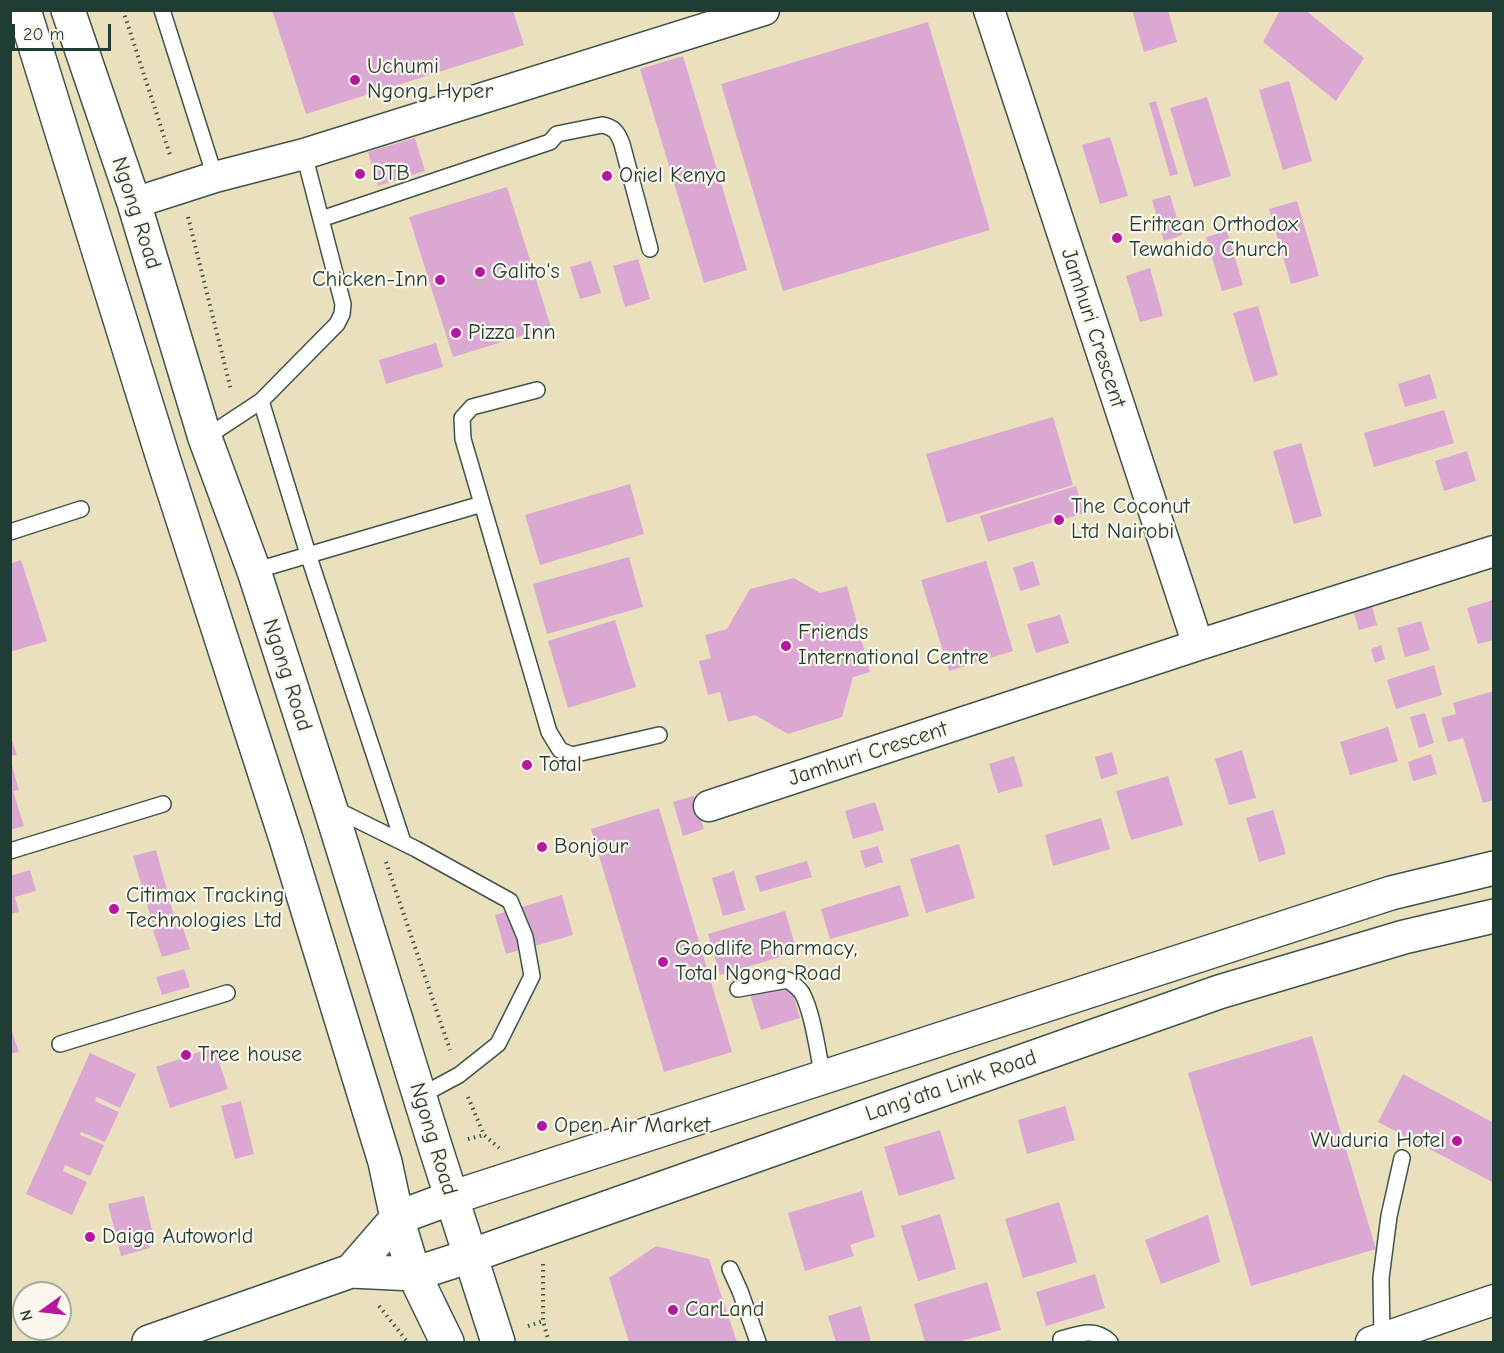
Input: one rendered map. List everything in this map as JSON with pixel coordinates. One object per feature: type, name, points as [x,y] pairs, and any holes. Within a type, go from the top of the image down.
[{"type":"main road","name":"Ngong Road","points":[[24,10],[163,458],[286,839],[385,1162],[397,1218],[414,1274],[447,1342]]},
{"type":"main road","name":"Ngong Road","points":[[68,10],[134,203],[205,438],[254,571],[498,1342]]},
{"type":"main road","name":"Lang'ata Link Road","points":[[397,1218],[451,1198],[1391,893],[1494,868]]},
{"type":"main road","name":"Lang'ata Link Road","points":[[414,1274],[1219,992],[1404,938],[1494,916]]},
{"type":"main road","points":[[351,1271],[397,1218]]},
{"type":"main road","points":[[150,1342],[351,1271],[414,1274]]},
{"type":"street","points":[[134,203],[215,177],[304,154],[764,10]]},
{"type":"street","name":"Jamhuri Crescent","points":[[989,10],[1198,645]]},
{"type":"street","name":"Jamhuri Crescent","points":[[709,806],[1198,645],[1494,551]]},
{"type":"street","points":[[1376,1340],[1494,1300]]},
{"type":"lane","points":[[162,10],[215,177]]},
{"type":"lane","points":[[321,219],[550,142],[557,134],[602,125],[610,126],[618,133],[650,249]]},
{"type":"lane","points":[[205,438],[261,401],[337,324],[342,314],[343,304],[304,154]]},
{"type":"lane","points":[[537,390],[472,407],[462,418],[463,438],[549,732],[560,750],[572,754],[659,735]]},
{"type":"lane","points":[[261,401],[308,554],[403,842]]},
{"type":"lane","points":[[254,571],[482,504]]},
{"type":"lane","points":[[10,532],[81,509]]},
{"type":"lane","points":[[10,850],[163,804]]},
{"type":"lane","points":[[330,807],[403,842],[510,901],[525,937],[532,976],[498,1044],[459,1075],[420,1096]]},
{"type":"lane","points":[[738,989],[788,980],[795,986],[801,993],[808,1011],[823,1077]]},
{"type":"lane","points":[[60,1044],[227,993]]},
{"type":"lane","points":[[1376,1340],[1389,1216],[1402,1158]]},
{"type":"lane","points":[[730,1269],[758,1342]]},
{"type":"lane","points":[[1061,1339],[1089,1332],[1110,1342]]},
{"type":"path","points":[[544,1230],[543,1321],[549,1342]]},
{"type":"building","name":"Uchumi Ngong Hyper","points":[[272,10],[513,10],[524,45],[306,114]]},
{"type":"building","points":[[1132,10],[1168,10],[1177,42],[1144,52]]},
{"type":"building","points":[[1280,10],[1305,10],[1364,58],[1336,101],[1263,42]]},
{"type":"building","points":[[928,22],[990,230],[783,291],[721,84]]},
{"type":"building","points":[[683,56],[747,270],[704,283],[640,69]]},
{"type":"building","points":[[1289,81],[1312,161],[1283,170],[1259,90]]},
{"type":"building","points":[[1207,97],[1231,176],[1194,187],[1170,108]]},
{"type":"building","points":[[1156,101],[1178,174],[1170,176],[1149,103]]},
{"type":"building","points":[[1110,137],[1128,196],[1100,204],[1082,145]]},
{"type":"building","points":[[415,138],[425,171],[378,186],[368,152]]},
{"type":"building","name":"Galito's","points":[[507,187],[551,327],[453,357],[409,217]]},
{"type":"building","points":[[1170,195],[1182,235],[1164,241],[1152,200]]},
{"type":"building","points":[[1297,201],[1319,276],[1291,284],[1269,209]]},
{"type":"building","points":[[1227,231],[1243,285],[1222,291],[1206,237]]},
{"type":"building","points":[[638,259],[650,299],[625,307],[613,266]]},
{"type":"building","points":[[591,261],[601,293],[580,299],[570,267]]},
{"type":"building","points":[[1150,268],[1163,316],[1140,322],[1126,276]]},
{"type":"building","points":[[1258,306],[1278,375],[1254,382],[1233,313]]},
{"type":"building","points":[[436,343],[443,367],[386,384],[379,360]]},
{"type":"building","points":[[1430,374],[1437,398],[1405,407],[1398,384]]},
{"type":"building","points":[[1444,410],[1454,443],[1374,467],[1364,433]]},
{"type":"building","points":[[1053,417],[1073,485],[947,523],[926,454]]},
{"type":"building","points":[[1301,443],[1322,516],[1294,524],[1273,451]]},
{"type":"building","points":[[1467,451],[1476,481],[1444,491],[1435,461]]},
{"type":"building","points":[[630,484],[644,534],[540,565],[525,515]]},
{"type":"building","points":[[1076,486],[1084,513],[988,542],[980,516]]},
{"type":"building","points":[[629,557],[643,607],[547,634],[533,584]]},
{"type":"building","points":[[21,560],[47,641],[10,652],[10,564]]},
{"type":"building","points":[[986,561],[1013,651],[949,671],[921,580]]},
{"type":"building","points":[[1033,561],[1040,585],[1020,591],[1013,568]]},
{"type":"building","name":"Friends International Centre","points":[[794,578],[820,593],[847,586],[870,672],[853,677],[842,717],[788,734],[755,715],[728,722],[720,692],[708,695],[699,661],[711,658],[705,635],[727,629],[750,589]]},
{"type":"building","points":[[1493,600],[1494,640],[1478,644],[1467,608]]},
{"type":"building","points":[[1371,603],[1377,625],[1359,630],[1353,609]]},
{"type":"building","points":[[1060,615],[1069,643],[1036,653],[1027,624]]},
{"type":"building","points":[[615,620],[636,687],[568,708],[548,641]]},
{"type":"building","points":[[1421,621],[1430,650],[1405,657],[1397,628]]},
{"type":"building","points":[[1381,645],[1385,659],[1375,663],[1371,649]]},
{"type":"building","points":[[1434,665],[1442,695],[1396,709],[1387,680]]},
{"type":"building","points":[[1494,691],[1494,800],[1483,803],[1463,738],[1448,742],[1441,718],[1456,714],[1453,703]]},
{"type":"building","points":[[1425,713],[1434,743],[1419,748],[1410,717]]},
{"type":"building","points":[[1388,727],[1398,761],[1350,775],[1340,742]]},
{"type":"building","points":[[10,735],[17,755],[10,756]]},
{"type":"building","points":[[1242,750],[1256,798],[1229,805],[1215,759]]},
{"type":"building","points":[[1112,752],[1118,774],[1101,779],[1095,757]]},
{"type":"building","points":[[1431,754],[1437,774],[1413,781],[1408,762]]},
{"type":"building","points":[[1014,756],[1023,786],[998,793],[989,764]]},
{"type":"building","points":[[11,762],[19,790],[13,791],[24,826],[10,830]]},
{"type":"building","points":[[1168,776],[1183,825],[1131,840],[1116,791]]},
{"type":"building","points":[[694,796],[704,829],[683,836],[673,802]]},
{"type":"building","points":[[875,802],[884,830],[853,839],[845,811]]},
{"type":"building","points":[[659,808],[732,1052],[664,1072],[591,829]]},
{"type":"building","points":[[1273,810],[1286,854],[1259,862],[1246,818]]},
{"type":"building","points":[[1101,818],[1110,849],[1053,866],[1045,835]]},
{"type":"building","points":[[959,844],[975,898],[926,913],[910,859]]},
{"type":"building","points":[[878,846],[883,862],[865,868],[860,851]]},
{"type":"building","points":[[156,850],[175,919],[153,925],[133,856]]},
{"type":"building","points":[[807,861],[812,877],[760,892],[755,876]]},
{"type":"building","points":[[30,870],[36,891],[15,897],[19,912],[10,914],[10,876]]},
{"type":"building","points":[[734,871],[745,910],[723,916],[712,878]]},
{"type":"building","points":[[900,885],[909,916],[830,939],[821,909]]},
{"type":"building","points":[[562,895],[573,935],[506,954],[495,915]]},
{"type":"building","points":[[785,911],[797,952],[720,975],[708,934]]},
{"type":"building","points":[[181,922],[190,949],[162,957],[153,930]]},
{"type":"building","points":[[184,969],[190,987],[162,995],[156,977]]},
{"type":"building","points":[[788,980],[800,1018],[761,1030],[749,991]]},
{"type":"building","points":[[10,1026],[19,1052],[10,1054]]},
{"type":"building","points":[[1312,1036],[1376,1249],[1251,1286],[1188,1073]]},
{"type":"building","points":[[214,1047],[228,1089],[170,1108],[156,1067]]},
{"type":"building","points":[[90,1053],[136,1074],[120,1108],[97,1097],[95,1101],[119,1112],[105,1142],[81,1132],[80,1135],[104,1145],[90,1176],[65,1165],[63,1171],[87,1182],[72,1215],[26,1194]]},
{"type":"building","points":[[1403,1074],[1494,1123],[1494,1183],[1378,1122]]},
{"type":"building","points":[[241,1101],[254,1154],[235,1159],[221,1106]]},
{"type":"building","points":[[1065,1106],[1075,1140],[1027,1154],[1018,1120]]},
{"type":"building","points":[[940,1130],[955,1179],[899,1196],[884,1147]]},
{"type":"building","points":[[862,1191],[875,1237],[850,1245],[854,1256],[805,1271],[788,1213]]},
{"type":"building","points":[[144,1196],[154,1239],[148,1240],[150,1248],[121,1256],[108,1204]]},
{"type":"building","points":[[1059,1202],[1077,1262],[1023,1278],[1005,1219]]},
{"type":"building","points":[[940,1214],[956,1269],[918,1281],[901,1226]]},
{"type":"building","points":[[1208,1215],[1220,1262],[1161,1284],[1145,1240]]},
{"type":"building","name":"CarLand","points":[[656,1246],[709,1259],[737,1342],[629,1342],[609,1278]]},
{"type":"building","points":[[1095,1274],[1105,1308],[1046,1326],[1036,1292]]},
{"type":"building","points":[[987,1282],[1001,1330],[958,1342],[925,1342],[914,1304]]},
{"type":"building","points":[[861,1306],[871,1342],[836,1342],[828,1316]]},
{"type":"place","name":"Uchumi Ngong Hyper","points":[[355,80]]},
{"type":"place","name":"DTB","points":[[360,174]]},
{"type":"place","name":"Oriel Kenya","points":[[607,176]]},
{"type":"place","name":"Eritrean Orthodox Tewahido Church","points":[[1117,238]]},
{"type":"place","name":"Galito's","points":[[480,272]]},
{"type":"place","name":"Chicken-Inn","points":[[440,280]]},
{"type":"place","name":"Pizza Inn","points":[[456,333]]},
{"type":"place","name":"The Coconut Ltd Nairobi","points":[[1059,520]]},
{"type":"place","name":"Friends International Centre","points":[[786,646]]},
{"type":"place","name":"Total","points":[[527,765]]},
{"type":"place","name":"Bonjour","points":[[542,847]]},
{"type":"place","name":"Citimax Tracking Technologies Ltd","points":[[114,909]]},
{"type":"place","name":"Goodlife Pharmacy, Total Ngong Road","points":[[663,962]]},
{"type":"place","name":"Tree house","points":[[186,1055]]},
{"type":"place","name":"Open Air Market","points":[[542,1126]]},
{"type":"place","name":"Wuduria Hotel","points":[[1457,1141]]},
{"type":"place","name":"Daiga Autoworld","points":[[90,1237]]},
{"type":"place","name":"CarLand","points":[[673,1310]]}]
